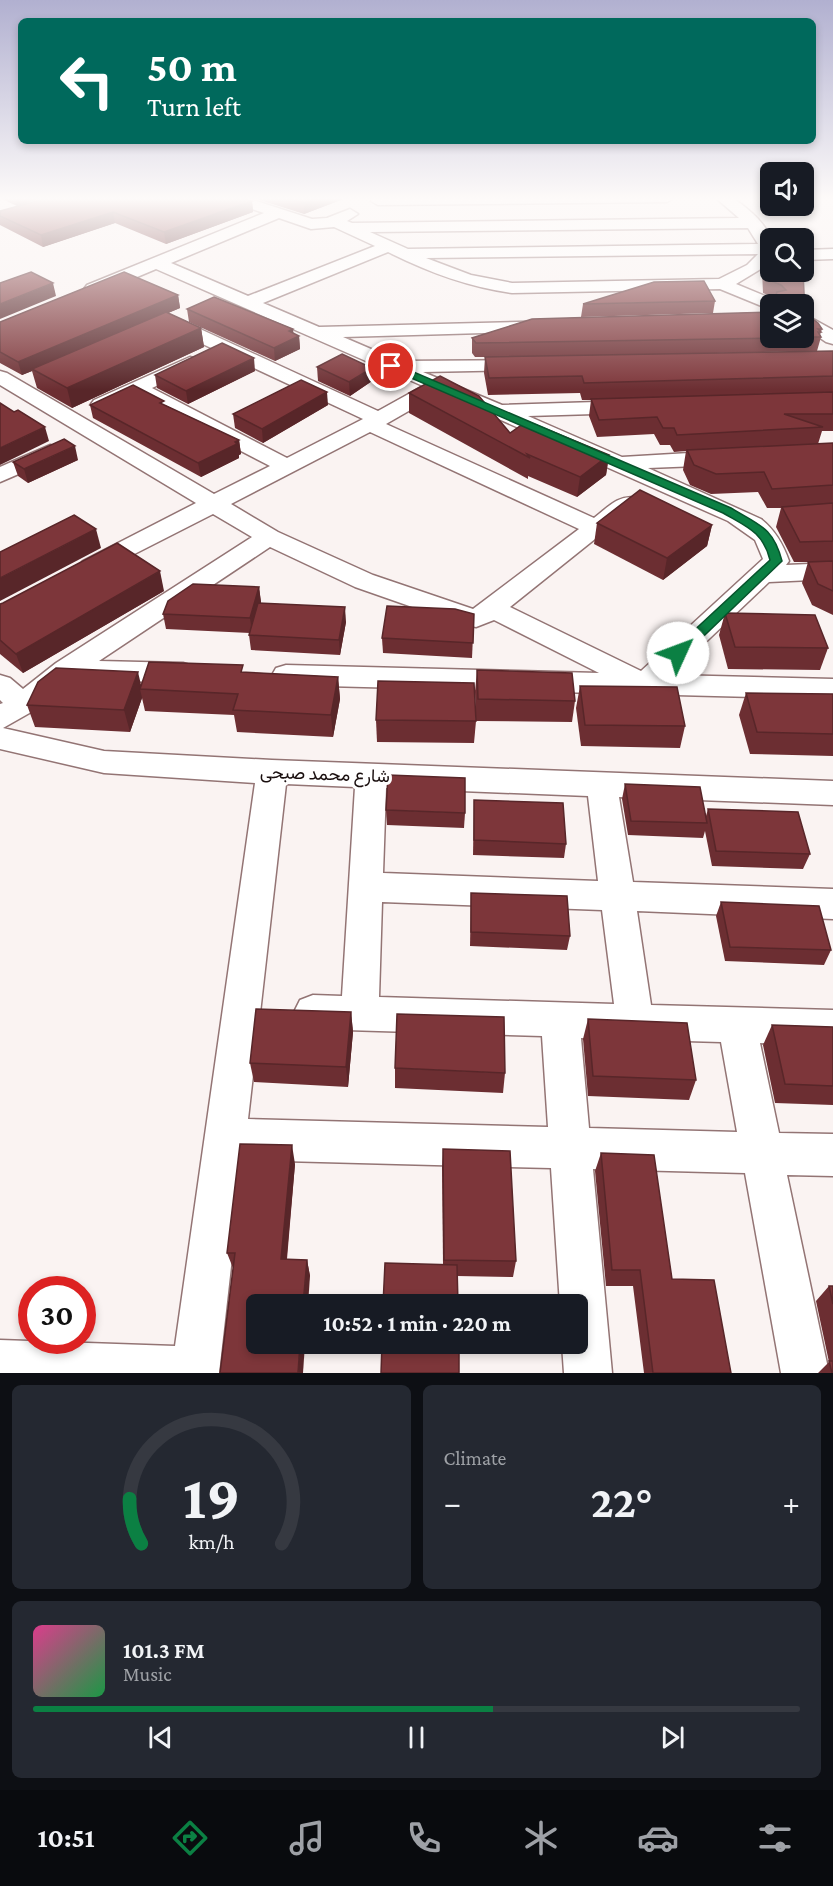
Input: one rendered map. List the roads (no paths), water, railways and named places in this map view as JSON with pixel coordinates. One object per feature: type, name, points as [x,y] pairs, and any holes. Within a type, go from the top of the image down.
[{"type":"street","points":[[227,301],[342,262]]},
{"type":"street","points":[[425,262],[463,279],[494,286],[722,284],[760,263]]},
{"type":"street","points":[[79,295],[158,263],[227,301],[312,332],[657,480],[744,519],[760,530],[772,543],[776,561],[644,684]]},
{"type":"street","points":[[722,284],[760,309]]},
{"type":"street","points":[[146,331],[188,313]]},
{"type":"street","points":[[814,318],[833,317]]},
{"type":"street","points":[[168,321],[302,383],[374,421],[596,528]]},
{"type":"street","points":[[312,332],[571,324]]},
{"type":"street","points":[[814,326],[833,338]]},
{"type":"street","points":[[69,419],[224,347]]},
{"type":"street","points":[[391,366],[546,363]]},
{"type":"street","points":[[8,382],[39,378]]},
{"type":"street","points":[[8,382],[269,537],[364,581],[467,617],[476,618],[492,609],[657,480]]},
{"type":"street","points":[[282,393],[302,383]]},
{"type":"street","points":[[71,577],[438,386]]},
{"type":"street","points":[[136,388],[286,466]]},
{"type":"street","points":[[496,411],[647,406]]},
{"type":"street","points":[[214,428],[233,418]]},
{"type":"street","points":[[0,475],[92,432]]},
{"type":"street","points":[[617,464],[742,457]]},
{"type":"street","points":[[744,519],[777,517]]},
{"type":"street","points":[[0,685],[11,711],[66,670],[269,537]]},
{"type":"street","points":[[762,574],[833,571]]},
{"type":"street","points":[[492,609],[644,684]]},
{"type":"street","points":[[66,670],[208,673]]},
{"type":"street","points":[[255,675],[833,688]]},
{"type":"street","name":"شارع محمد صبحى","points":[[0,738],[104,762],[272,772],[602,784],[831,798]]},
{"type":"street","points":[[0,1364],[195,1372],[272,772]]},
{"type":"street","points":[[360,1013],[371,776]]},
{"type":"street","points":[[602,784],[635,1022]]},
{"type":"street","points":[[366,887],[833,904]]},
{"type":"street","points":[[242,1009],[833,1028]]},
{"type":"street","points":[[560,1020],[588,1373]]},
{"type":"street","points":[[737,1025],[805,1373]]},
{"type":"street","points":[[225,1139],[833,1155]]}]
